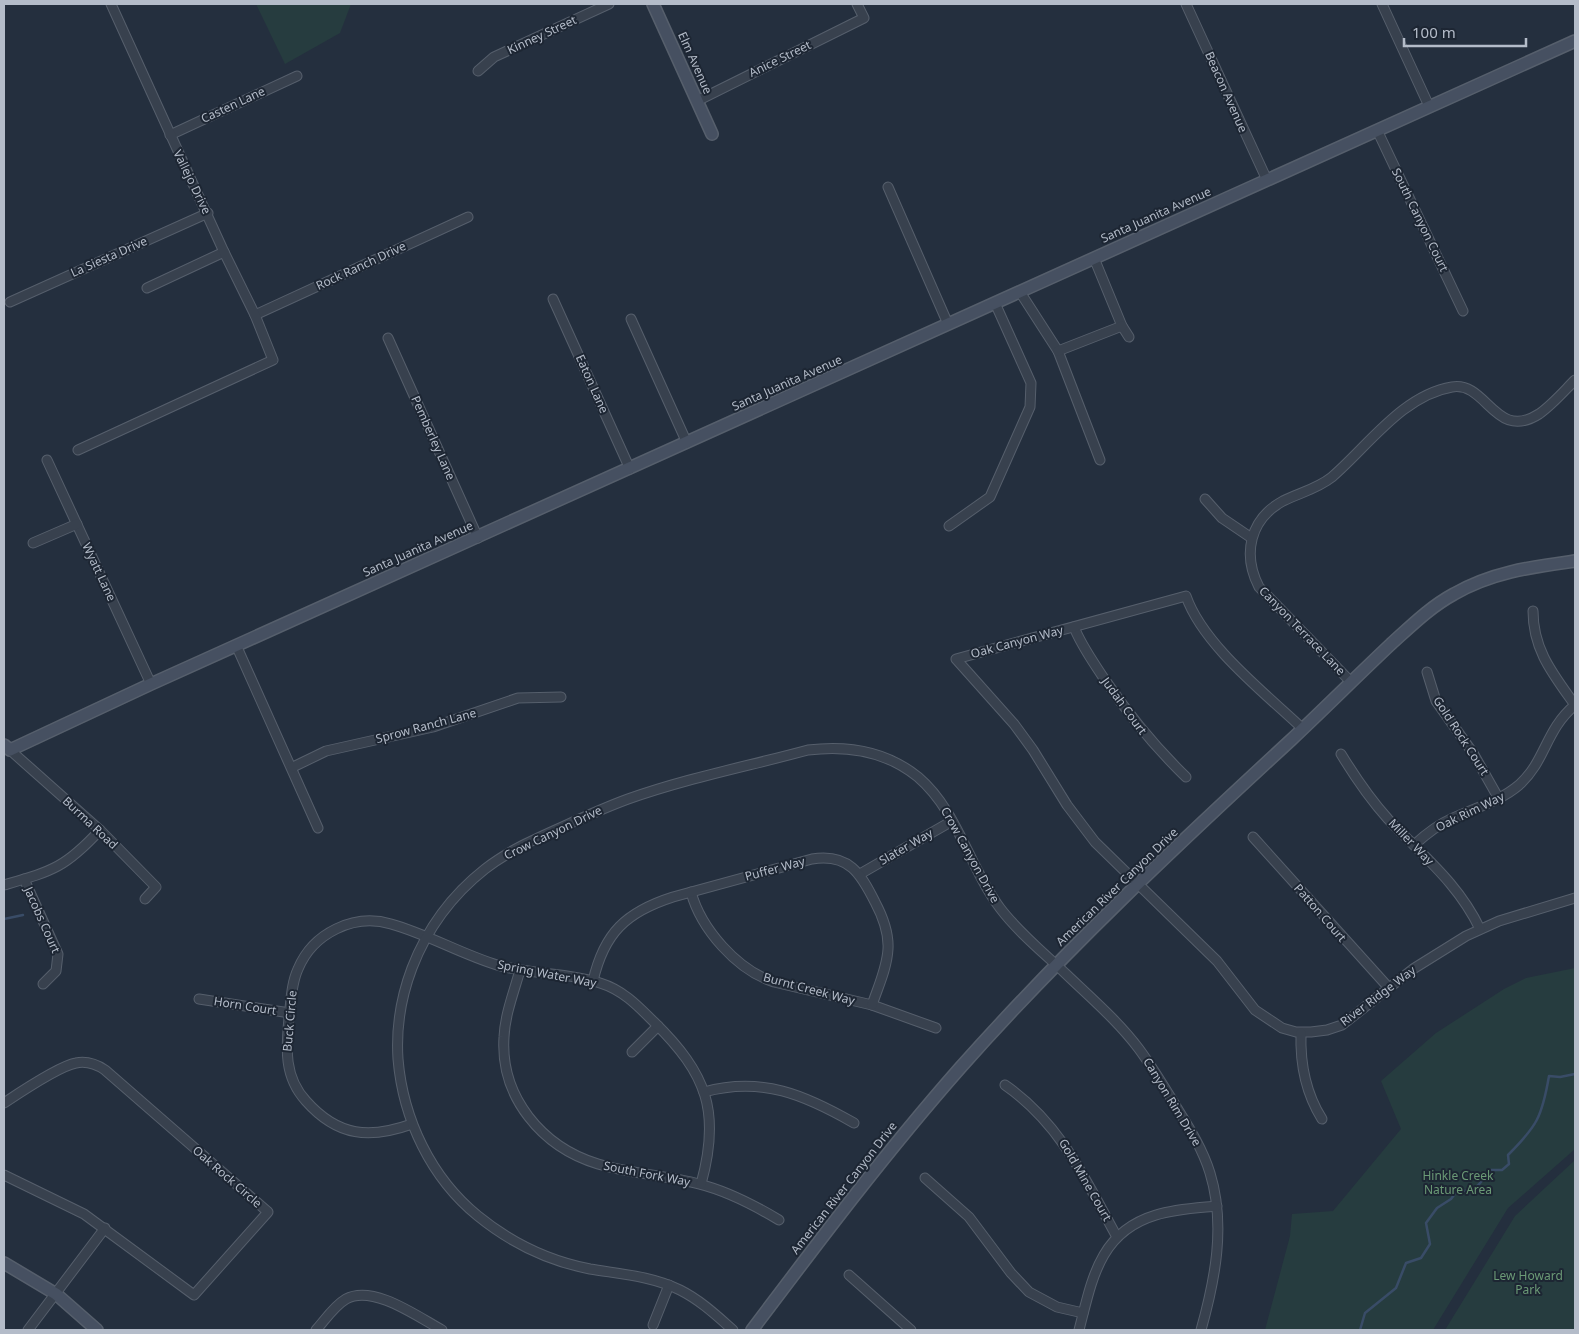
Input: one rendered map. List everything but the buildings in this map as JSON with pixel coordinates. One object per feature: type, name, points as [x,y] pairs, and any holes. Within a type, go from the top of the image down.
[{"type":"street","name":"Vallejo Drive","points":[[78,450],[273,360],[208,213],[170,135],[111,4]]},
{"type":"street","name":"Kinney Street","points":[[478,71],[494,57],[609,4]]},
{"type":"street","name":"Elm Avenue","points":[[653,4],[712,134]]},
{"type":"street","name":"Anice Street","points":[[697,101],[864,18],[857,4]]},
{"type":"street","name":"Beacon Avenue","points":[[1186,4],[1267,180]]},
{"type":"street","points":[[1382,4],[1429,106]]},
{"type":"street","name":"Santa Juanita Avenue","points":[[7,747],[478,538],[1575,41]]},
{"type":"street","name":"Casten Lane","points":[[170,135],[297,76]]},
{"type":"street","name":"South Canyon Court","points":[[1377,130],[1463,311]]},
{"type":"street","points":[[888,187],[948,324]]},
{"type":"street","name":"La Siesta Drive","points":[[10,302],[208,213]]},
{"type":"street","name":"Rock Ranch Drive","points":[[254,315],[468,217]]},
{"type":"street","points":[[147,288],[224,252]]},
{"type":"street","points":[[1094,258],[1122,326],[1129,337]]},
{"type":"street","points":[[1020,292],[1058,351],[1100,460]]},
{"type":"street","name":"Eaton Lane","points":[[553,299],[630,469]]},
{"type":"street","points":[[949,526],[990,497],[1030,407],[1030,383],[995,303]]},
{"type":"street","points":[[631,319],[687,443]]},
{"type":"street","points":[[1058,351],[1122,326]]},
{"type":"street","name":"Pemberley Lane","points":[[388,338],[478,538]]},
{"type":"street","points":[[1205,499],[1222,518],[1250,537],[1272,509],[1282,502],[1326,482],[1399,413],[1431,392],[1454,386],[1466,388],[1477,393],[1498,415],[1510,420],[1522,420],[1539,414],[1575,380]]},
{"type":"street","name":"Wyatt Lane","points":[[47,460],[150,684]]},
{"type":"street","points":[[33,543],[77,524]]},
{"type":"street","name":"Canyon Terrace Lane","points":[[1250,537],[1250,563],[1262,592],[1351,682]]},
{"type":"street","name":"American River Canyon Drive","points":[[752,1330],[851,1199],[912,1123],[992,1033],[1056,965],[1351,682],[1425,614],[1463,589],[1483,579],[1516,569],[1575,561]]},
{"type":"street","name":"Oak Canyon Way","points":[[1138,885],[1107,855],[1081,824],[1028,744],[956,659],[1186,596],[1197,620],[1209,636],[1249,679],[1303,729]]},
{"type":"street","points":[[1533,610],[1535,636],[1544,661],[1575,705]]},
{"type":"street","name":"Judah Court","points":[[1074,627],[1084,649],[1124,708],[1157,748],[1186,777]]},
{"type":"street","points":[[236,645],[318,828]]},
{"type":"street","name":"Gold Rock Court","points":[[1427,672],[1436,702],[1473,753],[1499,799]]},
{"type":"street","name":"Sprow Ranch Lane","points":[[292,768],[326,751],[433,726],[518,698],[561,697]]},
{"type":"street","name":"Oak Rim Way","points":[[1414,845],[1441,824],[1499,799],[1510,792],[1529,774],[1554,727],[1575,705]]},
{"type":"street","name":"Burma Road","points":[[7,747],[100,830],[156,887],[145,899]]},
{"type":"street","name":"Crow Canyon Drive","points":[[733,1330],[694,1298],[669,1285],[641,1277],[586,1268],[560,1261],[518,1243],[497,1230],[467,1206],[451,1189],[428,1158],[412,1124],[402,1085],[398,1031],[402,1000],[409,977],[426,937],[447,906],[468,883],[486,868],[526,844],[630,798],[808,750],[828,747],[849,748],[876,754],[894,762],[927,786],[952,821],[996,902],[1015,925],[1056,965]]},
{"type":"street","name":"Miller Way","points":[[1341,754],[1366,792],[1463,897],[1480,930]]},
{"type":"street","name":"Slater Way","points":[[860,874],[952,821]]},
{"type":"street","points":[[4,886],[48,872],[71,860],[100,830]]},
{"type":"street","name":"Patton Court","points":[[1253,837],[1389,988]]},
{"type":"street","name":"Puffer Way","points":[[593,981],[601,952],[609,938],[620,926],[652,905],[691,892],[819,858],[838,860],[850,865],[860,874],[882,916],[888,940],[886,964],[872,1005]]},
{"type":"street","name":"Jacobs Court","points":[[24,879],[58,954],[56,971],[42,984]]},
{"type":"street","name":"River Ridge Way","points":[[1138,885],[1217,961],[1261,1015],[1282,1028],[1301,1033],[1327,1030],[1342,1025],[1439,952],[1480,930],[1522,914],[1575,898]]},
{"type":"street","name":"Burnt Creek Way","points":[[691,892],[702,922],[752,972],[774,982],[872,1005],[936,1028]]},
{"type":"street","name":"Buck Circle","points":[[412,1124],[391,1132],[359,1133],[336,1126],[308,1104],[294,1084],[289,1069],[287,1045],[293,984],[298,969],[310,948],[329,932],[352,923],[376,921],[392,924],[426,937]]},
{"type":"street","name":"Spring Water Way","points":[[426,937],[480,960],[520,970],[593,981],[623,994],[658,1026],[685,1055],[704,1092],[710,1134],[707,1161],[701,1184]]},
{"type":"street","name":"Canyon Rim Drive","points":[[1056,965],[1126,1033],[1151,1066],[1204,1155],[1217,1206],[1218,1241],[1216,1260],[1201,1330]]},
{"type":"street","name":"South Fork Way","points":[[520,970],[507,1017],[503,1047],[510,1083],[531,1121],[555,1144],[597,1164],[701,1184],[736,1197],[779,1220]]},
{"type":"street","name":"Horn Court","points":[[199,999],[290,1014]]},
{"type":"street","points":[[632,1052],[658,1026]]},
{"type":"street","points":[[1301,1033],[1300,1053],[1304,1080],[1322,1119]]},
{"type":"street","name":"Oak Rock Circle","points":[[4,1103],[70,1065],[85,1062],[95,1064],[105,1070],[268,1212],[194,1295],[105,1228],[66,1203],[4,1175]]},
{"type":"street","name":"Gold Mine Court","points":[[1005,1085],[1034,1107],[1062,1140],[1117,1237]]},
{"type":"street","points":[[704,1092],[731,1086],[765,1087],[805,1097],[854,1123]]},
{"type":"street","points":[[925,1178],[970,1217],[1011,1273],[1029,1292],[1058,1307],[1083,1313]]},
{"type":"street","points":[[1079,1330],[1098,1263],[1117,1237],[1139,1221],[1158,1214],[1217,1206]]},
{"type":"street","points":[[28,1330],[105,1228]]},
{"type":"street","points":[[4,1263],[56,1294],[97,1330]]},
{"type":"street","points":[[849,1275],[911,1330]]},
{"type":"street","points":[[653,1325],[669,1285]]},
{"type":"street","points":[[316,1330],[342,1303],[363,1295],[380,1298],[442,1330]]},
{"type":"green space","points":[[256,4],[351,4],[340,33],[285,64]]},
{"type":"green space","name":"Hinkle Creek Nature Area","points":[[1575,968],[1575,1149],[1508,1208],[1433,1330],[1265,1330],[1290,1236],[1292,1214],[1333,1211],[1401,1129],[1381,1081],[1436,1033],[1504,989],[1526,978]]},
{"type":"green space","name":"Lew Howard Park","points":[[1575,1160],[1575,1330],[1445,1330],[1515,1216]]},
{"type":"waterway","points":[[4,919],[23,915]]},
{"type":"waterway","points":[[1360,1330],[1365,1313],[1396,1288],[1406,1263],[1421,1258],[1430,1244],[1426,1223],[1437,1208],[1451,1199],[1457,1191],[1473,1189],[1483,1180],[1489,1170],[1502,1170],[1509,1164],[1508,1155],[1526,1136],[1537,1120],[1544,1102],[1549,1076],[1560,1077],[1575,1074]]}]
